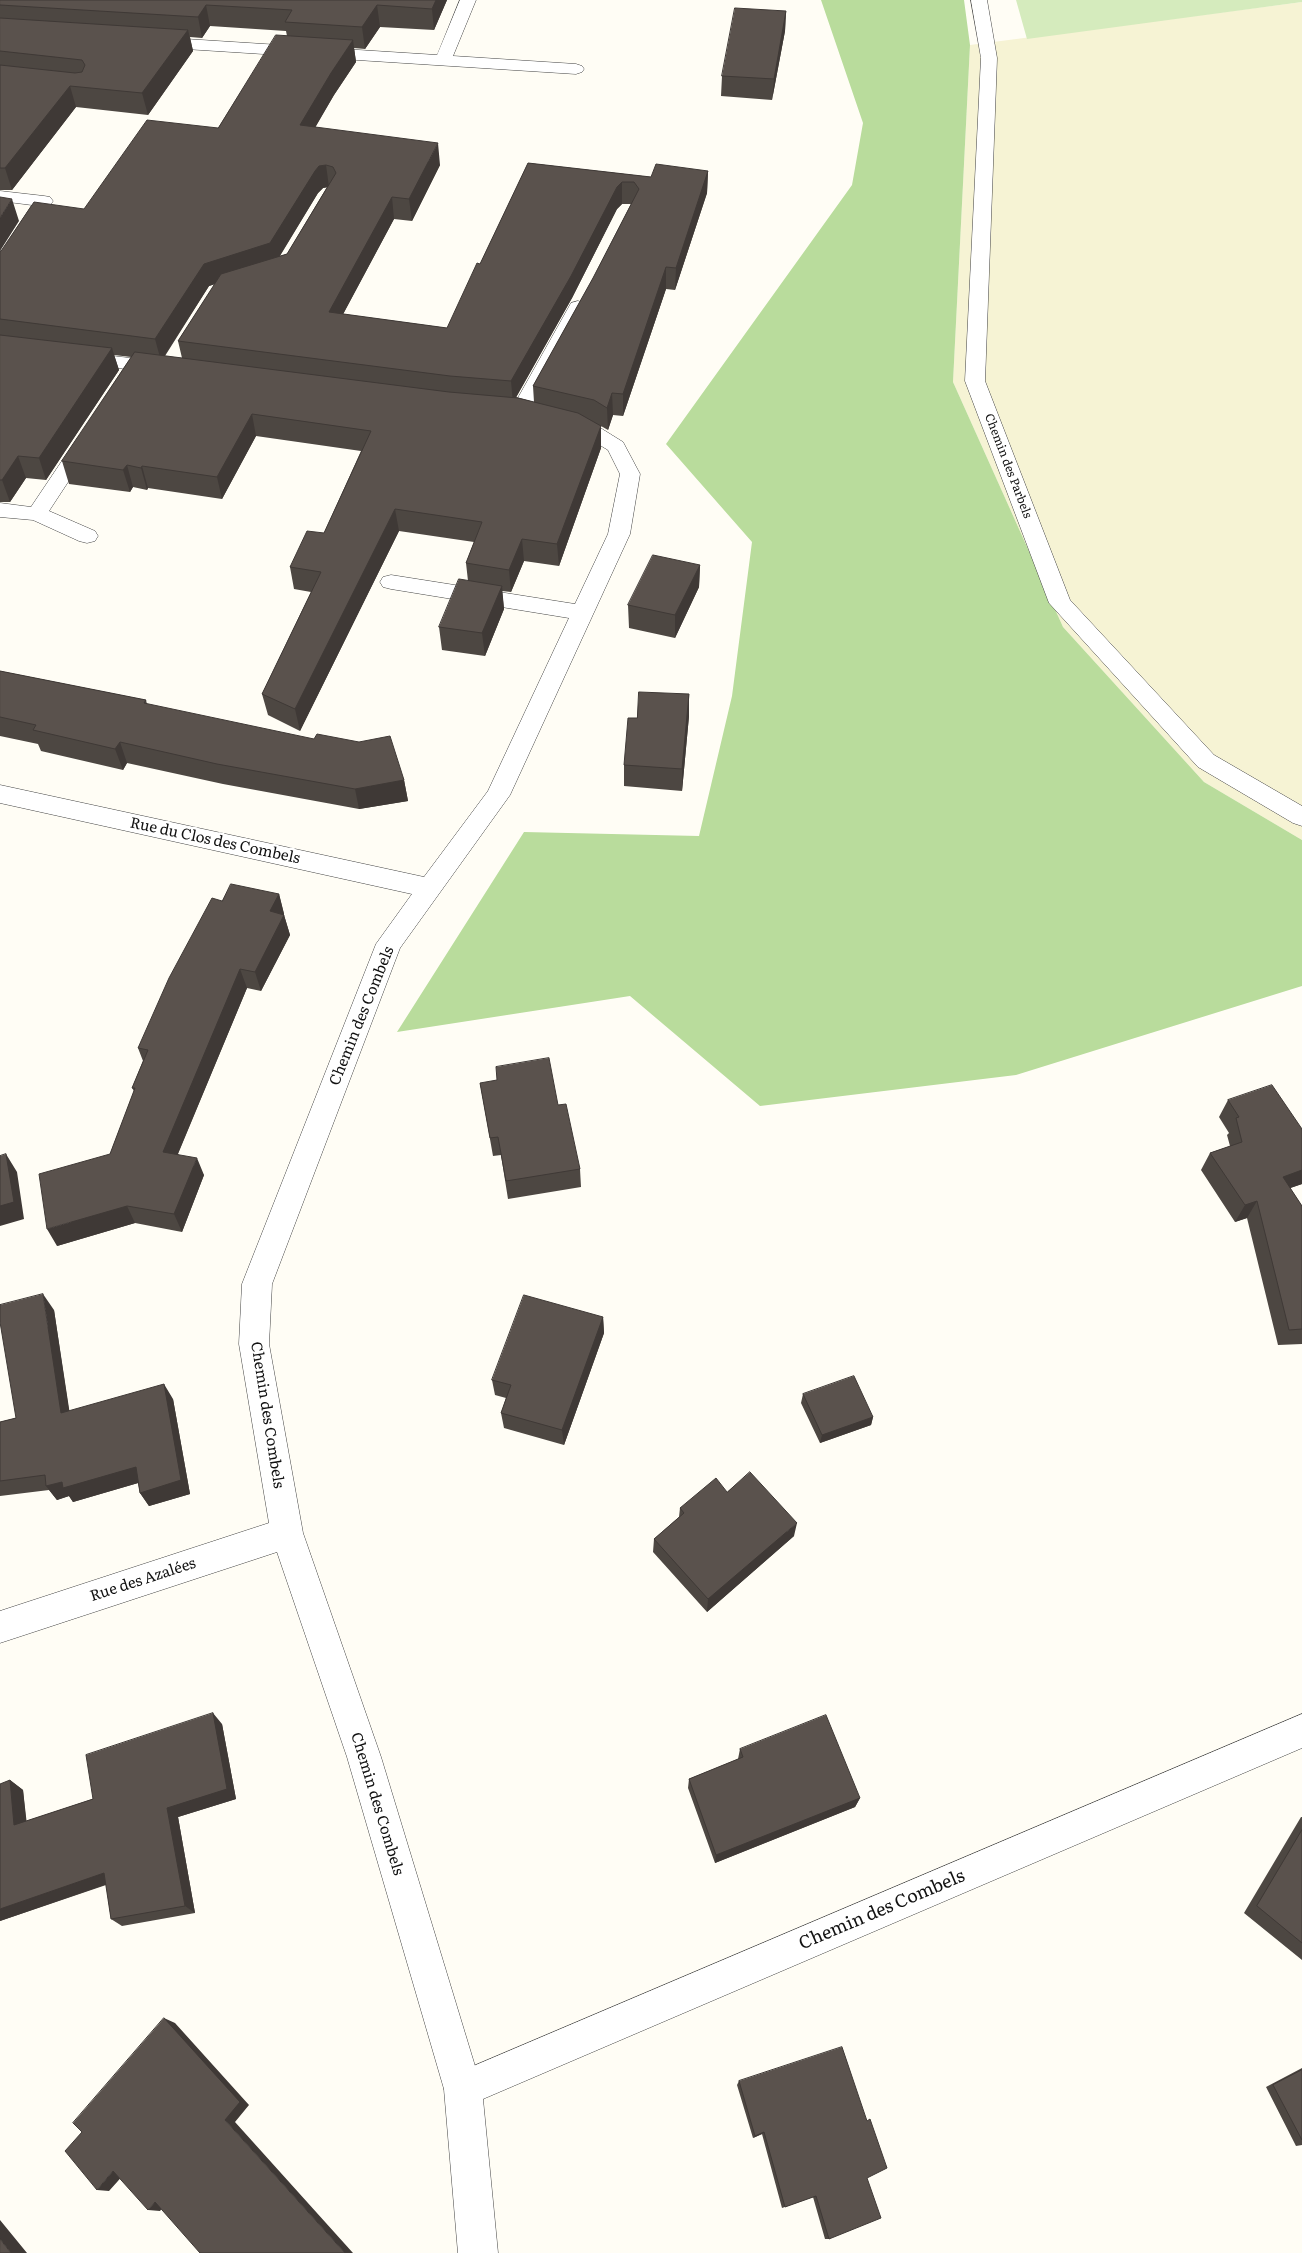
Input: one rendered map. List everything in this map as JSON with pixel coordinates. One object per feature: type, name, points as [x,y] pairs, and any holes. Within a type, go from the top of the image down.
[{"type":"street","points":[[443,60],[468,0]]},
{"type":"street","name":"Chemin des Parbels","points":[[979,0],[989,58],[975,381],[1060,602],[1206,761],[1302,817]]},
{"type":"street","points":[[138,41],[576,69]]},
{"type":"street","points":[[0,196],[44,201],[0,268]]},
{"type":"street","name":"Chemin des Combels","points":[[478,2253],[463,2089],[364,1758],[287,1534],[254,1344],[257,1284],[389,944],[498,795],[619,534],[630,474],[616,446],[587,428],[527,415],[553,350],[588,290]]},
{"type":"street","points":[[58,355],[130,373],[178,364]]},
{"type":"street","points":[[36,514],[97,423]]},
{"type":"street","points":[[0,510],[36,514],[87,536]]},
{"type":"street","points":[[391,582],[582,613]]},
{"type":"street","name":"Rue du Clos des Combels","points":[[0,794],[430,888]]},
{"type":"street","name":"Rue des Azalées","points":[[0,1627],[287,1534]]},
{"type":"street","name":"Chemin des Combels","points":[[463,2089],[1302,1731]]},
{"type":"shaded area","points":[[1302,2],[1302,840],[1204,782],[1063,627],[953,382],[970,45]]},
{"type":"green space","points":[[821,0],[964,0],[970,45],[953,382],[1063,627],[1204,782],[1302,840],[1302,986],[1016,1075],[760,1106],[630,996],[397,1032],[524,832],[699,836],[732,696],[752,542],[666,444],[852,185],[863,123]]},
{"type":"green space","points":[[1016,0],[1302,0],[1302,2],[1027,39]]},
{"type":"building","points":[[0,0],[436,0],[432,9],[377,5],[362,27],[285,22],[292,10],[206,5],[198,17],[0,5]]},
{"type":"building","points":[[735,8],[786,11],[774,79],[722,76]]},
{"type":"building","points":[[0,18],[188,30],[142,93],[70,86],[5,168],[0,168],[0,65],[75,73],[82,72],[85,65],[82,60],[0,51]]},
{"type":"building","points":[[276,35],[353,40],[300,125],[438,143],[409,199],[392,197],[329,312],[447,328],[477,263],[480,264],[528,163],[651,177],[656,164],[708,171],[676,268],[666,267],[623,394],[612,393],[607,408],[594,400],[533,386],[593,278],[639,189],[634,182],[622,182],[617,187],[571,276],[511,381],[450,376],[178,341],[221,274],[287,254],[336,173],[333,167],[326,165],[319,166],[315,171],[270,243],[204,264],[155,339],[0,319],[0,251],[34,202],[84,209],[147,120],[218,128]]},
{"type":"building","points":[[0,197],[12,199],[0,218]]},
{"type":"building","points":[[0,335],[112,348],[39,458],[18,456],[2,480],[0,480]]},
{"type":"building","points":[[135,352],[449,392],[518,398],[578,413],[601,426],[557,544],[522,539],[509,570],[466,563],[482,522],[395,509],[295,709],[262,694],[321,572],[290,567],[307,531],[324,533],[371,431],[252,414],[217,477],[142,466],[141,468],[127,465],[123,470],[62,461]]},
{"type":"building","points":[[653,555],[700,565],[675,615],[628,605]]},
{"type":"building","points":[[459,579],[502,586],[482,633],[439,627]]},
{"type":"building","points":[[0,671],[146,700],[144,703],[314,739],[317,734],[359,742],[390,736],[404,780],[355,789],[217,764],[120,742],[115,749],[33,730],[36,725],[0,717]]},
{"type":"building","points":[[639,692],[689,694],[682,769],[624,765],[628,718],[637,718]]},
{"type":"building","points":[[231,884],[279,894],[270,911],[284,915],[255,972],[240,969],[163,1152],[197,1158],[174,1214],[127,1206],[47,1229],[39,1174],[110,1154],[135,1088],[132,1088],[148,1050],[138,1048],[169,978],[212,898],[222,901]]},
{"type":"building","points":[[549,1058],[558,1105],[566,1104],[580,1169],[506,1181],[498,1137],[490,1138],[480,1083],[497,1080],[496,1067]]},
{"type":"building","points":[[1272,1085],[1302,1129],[1302,1170],[1283,1177],[1302,1206],[1302,1329],[1289,1330],[1257,1201],[1245,1205],[1210,1153],[1242,1142],[1236,1118],[1239,1117],[1228,1100]]},
{"type":"building","points":[[6,1154],[14,1202],[0,1206],[0,1156]]},
{"type":"building","points":[[43,1294],[61,1413],[164,1384],[181,1480],[140,1493],[136,1467],[63,1488],[62,1482],[46,1486],[45,1475],[0,1481],[0,1422],[16,1418],[0,1322],[0,1305]]},
{"type":"building","points":[[524,1295],[603,1317],[562,1430],[501,1413],[511,1385],[492,1380]]},
{"type":"building","points":[[854,1376],[873,1417],[822,1435],[803,1394]]},
{"type":"building","points":[[750,1472],[797,1523],[708,1599],[654,1539],[684,1513],[680,1508],[716,1478],[727,1492]]},
{"type":"building","points":[[213,1713],[227,1789],[167,1808],[185,1906],[111,1919],[104,1873],[0,1909],[0,1784],[10,1780],[14,1825],[93,1799],[86,1755]]},
{"type":"building","points":[[826,1715],[860,1798],[716,1855],[689,1779],[743,1757],[740,1749]]},
{"type":"building","points":[[1302,1830],[1302,1943],[1257,1906]]},
{"type":"building","points":[[164,2018],[240,2102],[225,2120],[345,2253],[200,2253],[155,2202],[148,2210],[113,2171],[97,2190],[65,2151],[82,2132],[73,2123]]},
{"type":"building","points":[[842,2047],[867,2121],[870,2119],[887,2168],[867,2178],[881,2218],[829,2239],[816,2196],[785,2207],[764,2132],[755,2136],[739,2081]]},
{"type":"building","points":[[1302,2070],[1302,2140],[1273,2085]]},
{"type":"building","points":[[0,2239],[11,2253],[0,2253]]}]
